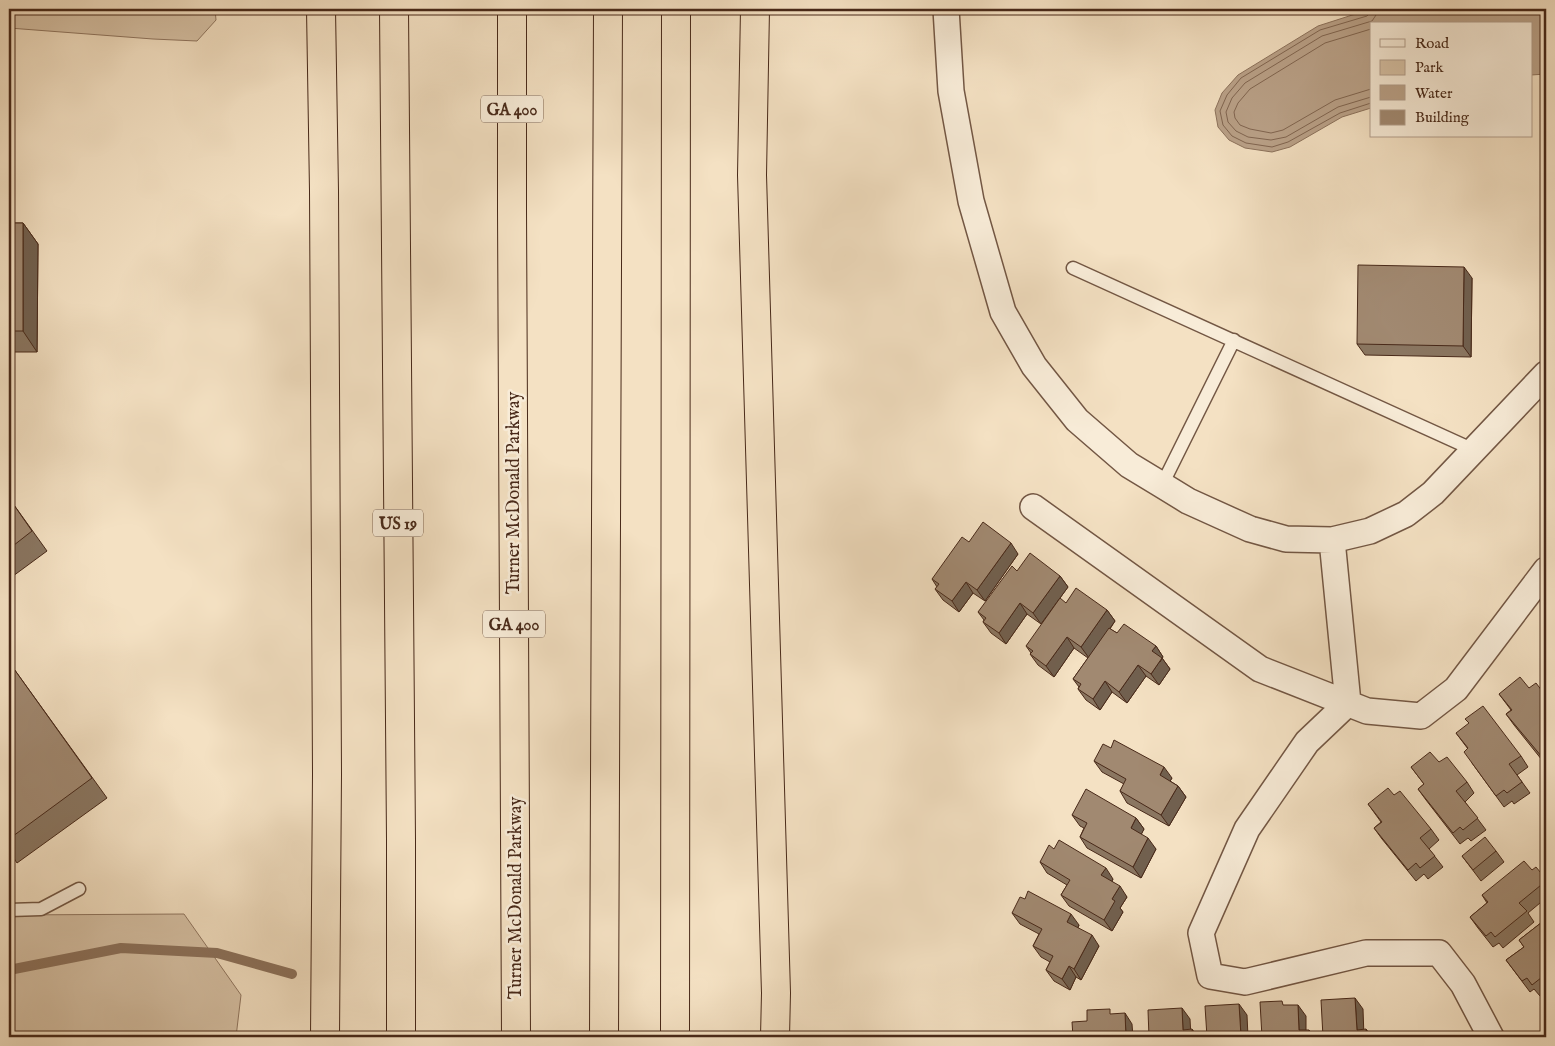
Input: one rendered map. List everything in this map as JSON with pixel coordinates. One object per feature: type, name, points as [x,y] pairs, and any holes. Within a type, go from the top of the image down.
[{"type":"highway","points":[[321,9],[324,191],[327,764],[325,1037]]},
{"type":"highway","name":"US 19","points":[[394,9],[401,1037]]},
{"type":"highway","name":"Turner McDonald Parkway","points":[[512,9],[516,1037]]},
{"type":"highway","points":[[604,1037],[608,9]]},
{"type":"highway","points":[[675,1037],[676,9]]},
{"type":"highway","points":[[755,9],[752,175],[776,993],[775,1037]]},
{"type":"highway","points":[[776,993],[783,1037]]},
{"type":"street","points":[[946,9],[951,91],[971,200],[1003,312],[1034,366],[1077,420],[1129,465],[1188,501],[1250,529],[1286,538],[1332,540],[1370,531],[1406,514],[1433,493],[1546,374]]},
{"type":"street","points":[[1033,507],[1260,669],[1367,711],[1421,716],[1456,689],[1546,570]]},
{"type":"street","points":[[1332,540],[1348,703]]},
{"type":"street","points":[[1348,703],[1307,742],[1247,829],[1201,933],[1210,976],[1245,982],[1366,953],[1439,953],[1463,984],[1490,1037]]},
{"type":"lane","points":[[1073,268],[1474,450]]},
{"type":"lane","points":[[1162,485],[1234,340]]},
{"type":"lane","points":[[9,910],[41,909],[79,890]]},
{"type":"green space","points":[[9,9],[215,9],[216,20],[197,41],[153,39],[9,28]]},
{"type":"green space","points":[[184,914],[241,995],[236,1037],[9,1037],[9,915]]},
{"type":"water","points":[[1371,9],[1546,9],[1546,74],[1532,75],[1532,22],[1370,22],[1370,108],[1342,117],[1290,147],[1272,152],[1245,148],[1229,140],[1218,127],[1215,110],[1222,93],[1238,75],[1318,26]]},
{"type":"building","points":[[9,223],[23,223],[23,331],[9,331]]},
{"type":"building","points":[[1358,265],[1464,267],[1463,346],[1357,344]]},
{"type":"building","points":[[9,498],[32,531],[9,549]]},
{"type":"building","points":[[983,522],[1011,543],[977,590],[966,582],[952,601],[935,589],[939,584],[932,579],[962,537],[969,542]]},
{"type":"building","points":[[1030,553],[1060,576],[1033,613],[1020,603],[999,633],[983,622],[986,618],[978,612],[1012,566],[1017,571]]},
{"type":"building","points":[[1076,588],[1107,610],[1081,647],[1067,637],[1046,666],[1030,654],[1033,651],[1026,646],[1060,598],[1066,603]]},
{"type":"building","points":[[1124,624],[1156,646],[1152,651],[1162,658],[1151,674],[1138,665],[1119,692],[1105,681],[1093,699],[1078,689],[1081,684],[1073,679],[1109,628],[1117,633]]},
{"type":"building","points":[[9,662],[92,778],[9,839]]},
{"type":"building","points":[[1520,677],[1529,688],[1536,683],[1546,696],[1546,754],[1542,757],[1506,714],[1512,710],[1499,694]]},
{"type":"building","points":[[1483,706],[1521,756],[1509,764],[1522,782],[1507,793],[1504,790],[1496,796],[1464,752],[1468,748],[1456,733],[1469,723],[1465,719]]},
{"type":"building","points":[[1114,740],[1164,767],[1160,775],[1178,786],[1161,815],[1120,791],[1126,779],[1094,761],[1103,744],[1111,748]]},
{"type":"building","points":[[1430,752],[1439,762],[1447,757],[1467,782],[1456,791],[1478,818],[1463,830],[1460,827],[1453,833],[1418,789],[1424,784],[1411,767]]},
{"type":"building","points":[[1388,788],[1394,795],[1400,791],[1431,829],[1420,838],[1435,856],[1420,868],[1416,863],[1408,870],[1374,828],[1382,822],[1368,804]]},
{"type":"building","points":[[1086,789],[1136,818],[1131,828],[1148,838],[1133,867],[1080,837],[1087,823],[1072,815]]},
{"type":"building","points":[[1485,837],[1496,851],[1473,870],[1462,856]]},
{"type":"building","points":[[1059,840],[1106,868],[1101,875],[1120,886],[1112,899],[1115,901],[1104,920],[1061,895],[1070,880],[1040,862],[1049,845],[1054,849]]},
{"type":"building","points":[[1524,861],[1532,870],[1536,867],[1546,881],[1519,903],[1527,911],[1495,937],[1491,932],[1486,936],[1470,917],[1488,902],[1482,895]]},
{"type":"building","points":[[1028,891],[1071,914],[1067,922],[1092,935],[1074,969],[1069,966],[1062,979],[1046,970],[1053,956],[1033,946],[1042,929],[1012,913],[1020,897],[1025,899]]},
{"type":"building","points":[[1546,919],[1546,974],[1532,985],[1527,978],[1522,981],[1506,960],[1524,947],[1519,940]]},
{"type":"building","points":[[1355,998],[1357,1030],[1366,1029],[1367,1037],[1323,1037],[1321,1000]]},
{"type":"building","points":[[1282,1001],[1283,1005],[1298,1005],[1299,1030],[1309,1030],[1309,1037],[1262,1037],[1260,1002]]},
{"type":"building","points":[[1239,1004],[1241,1036],[1252,1037],[1207,1037],[1205,1006]]},
{"type":"building","points":[[1182,1008],[1183,1030],[1192,1029],[1193,1037],[1149,1037],[1148,1010]]},
{"type":"building","points":[[1110,1009],[1110,1014],[1125,1013],[1126,1037],[1073,1037],[1072,1022],[1087,1021],[1087,1010]]},
{"type":"waterway","points":[[9,970],[121,948],[217,953],[292,974]]}]
